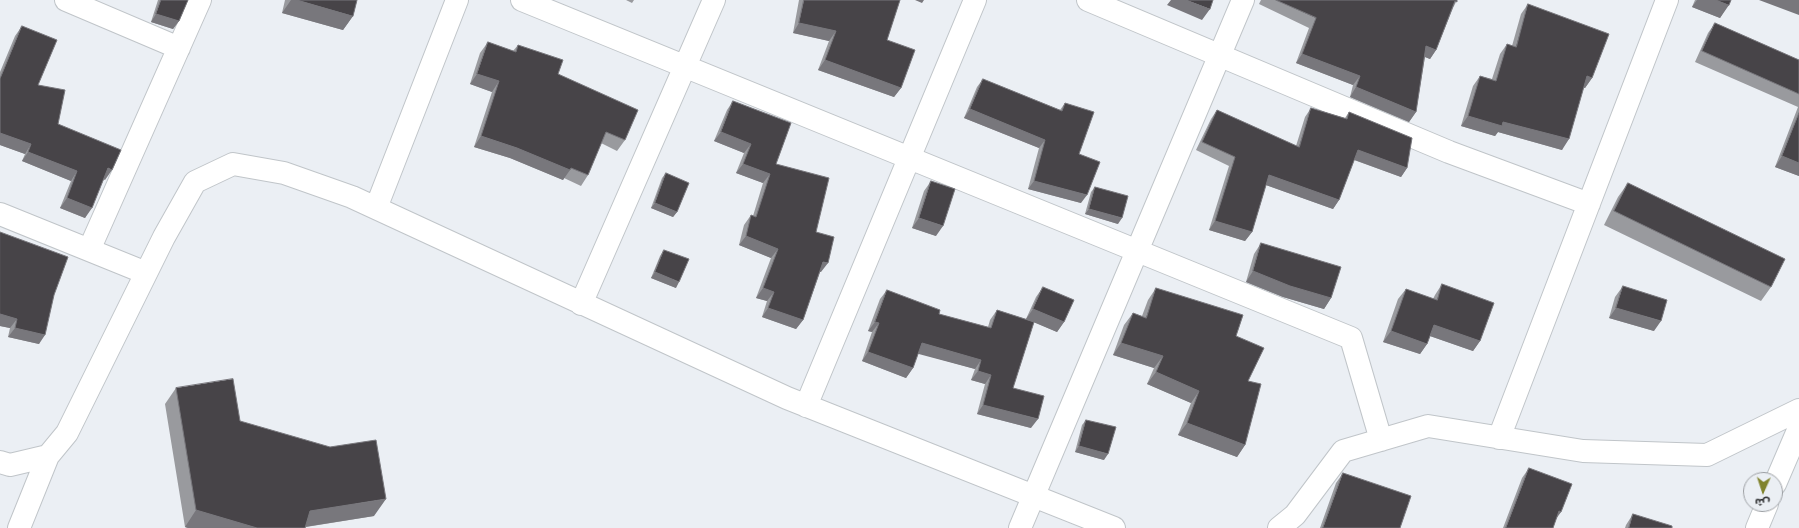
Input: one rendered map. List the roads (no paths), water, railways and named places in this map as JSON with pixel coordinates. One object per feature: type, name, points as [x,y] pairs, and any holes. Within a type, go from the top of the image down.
[{"type":"street","points":[[66,0],[179,48]]},
{"type":"street","points":[[89,250],[200,0]]},
{"type":"street","points":[[376,208],[457,0]]},
{"type":"street","points":[[522,0],[1350,338],[1381,440]]},
{"type":"street","points":[[582,304],[714,0]]},
{"type":"street","points":[[806,406],[975,0]]},
{"type":"street","points":[[1088,0],[1449,152],[1589,204]]},
{"type":"street","points":[[1020,528],[1244,0]]},
{"type":"street","points":[[1499,438],[1667,0]]},
{"type":"street","points":[[19,528],[48,456],[67,433],[164,237],[195,182],[233,164],[284,173],[352,197],[806,406],[1114,528]]},
{"type":"street","points":[[0,214],[146,273]]},
{"type":"street","points":[[1279,528],[1295,515],[1343,451],[1428,426],[1583,451],[1707,455],[1799,410]]},
{"type":"street","points":[[1780,472],[1799,428]]},
{"type":"street","points":[[0,462],[10,465],[48,456]]},
{"type":"street","points":[[1756,528],[1763,512]]}]
